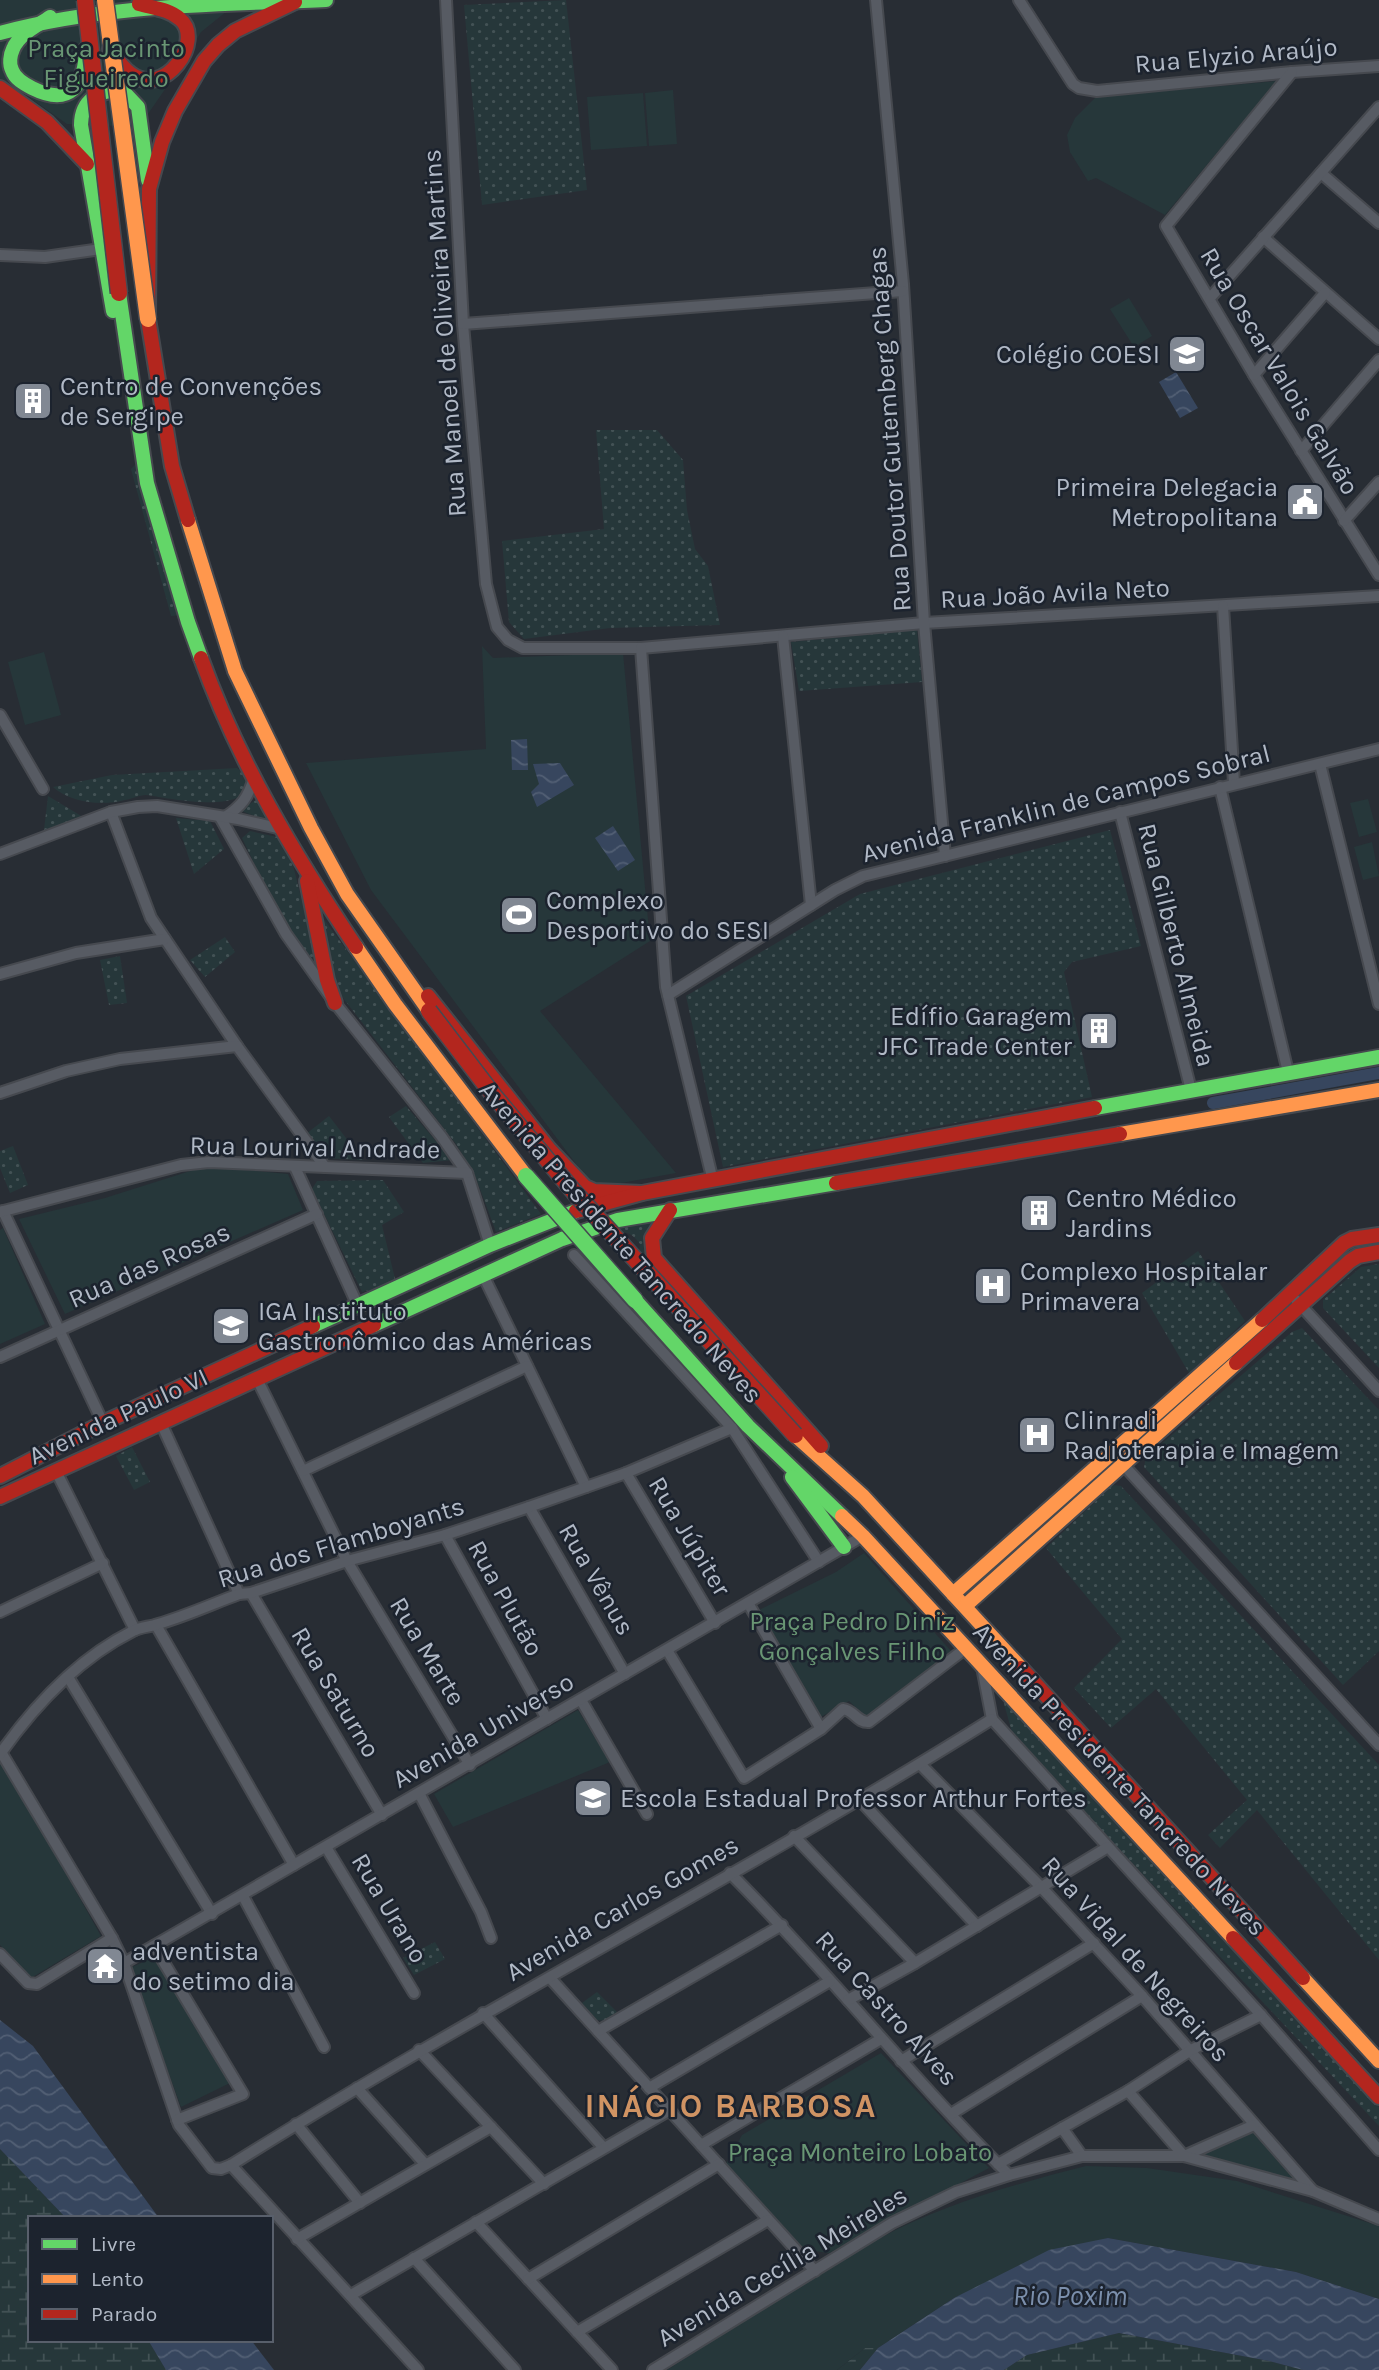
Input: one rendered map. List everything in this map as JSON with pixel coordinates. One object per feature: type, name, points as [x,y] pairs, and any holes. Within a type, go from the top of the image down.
[{"type":"main road","name":"Avenida Presidente Tancredo Neves","points":[[85,0],[119,293],[147,483],[188,622],[210,683],[254,778],[305,871],[395,1004],[526,1176],[769,1447],[863,1536],[1379,2097]]},
{"type":"main road","name":"Avenida Presidente Tancredo Neves","points":[[105,0],[148,319],[172,466],[235,671],[347,894],[429,1011],[504,1109],[644,1272],[795,1434],[863,1496],[1379,2061]]},
{"type":"main road","points":[[0,33],[25,23],[139,4],[326,0]]},
{"type":"main road","points":[[149,189],[166,131],[204,61],[235,31],[295,2]]},
{"type":"main road","points":[[110,49],[130,75],[154,82],[162,79],[179,62],[189,43],[188,30],[181,19],[165,11],[139,4]]},
{"type":"main road","points":[[50,18],[19,40],[12,50],[11,68],[22,81],[50,96],[58,97],[72,92],[83,75],[88,26]]},
{"type":"main road","points":[[0,21],[25,23]]},
{"type":"main road","points":[[0,88],[61,132],[89,166]]},
{"type":"main road","points":[[138,422],[101,249],[81,114],[91,98],[107,91],[122,90],[138,107],[149,189],[148,319]]},
{"type":"main road","points":[[305,871],[327,980],[335,1003]]},
{"type":"main road","points":[[381,944],[407,968],[549,1149],[586,1187],[594,1191],[642,1193],[778,1170],[1191,1090],[1379,1057]]},
{"type":"main road","name":"Avenida Paulo VI","points":[[0,1497],[562,1239],[618,1220],[1379,1090]]},
{"type":"main road","points":[[929,1141],[925,1153],[932,1167]]},
{"type":"main road","points":[[778,1170],[787,1180],[783,1191]]},
{"type":"main road","name":"Avenida Paulo VI","points":[[0,1476],[103,1423],[490,1245],[592,1205],[642,1193]]},
{"type":"main road","points":[[670,1210],[655,1228],[651,1245],[654,1258],[863,1496]]},
{"type":"main road","points":[[1296,1300],[1343,1243],[1379,1235]]},
{"type":"main road","points":[[953,1594],[1118,1458],[1296,1300],[1358,1256],[1379,1252]]},
{"type":"main road","points":[[769,1447],[844,1547]]},
{"type":"main road","points":[[965,1606],[1118,1458]]},
{"type":"main road","points":[[1093,1786],[1118,1803],[1132,1790]]},
{"type":"main road","points":[[1134,1829],[1146,1819],[1179,1844]]},
{"type":"street","name":"Rua Manoel de Oliveira Martins","points":[[446,0],[463,324],[486,584],[497,627],[508,640],[523,648]]},
{"type":"street","name":"Rua Doutor Gutemberg Chagas","points":[[876,0],[903,291],[924,624],[945,856]]},
{"type":"street","name":"Rua Elyzio Araújo","points":[[1019,0],[1073,84],[1079,88],[1097,91],[1379,66]]},
{"type":"street","name":"Rua Oscar Valois Galvão","points":[[1292,72],[1166,226],[1254,375],[1379,575]]},
{"type":"street","points":[[1210,298],[1379,107]]},
{"type":"street","points":[[1321,173],[1379,223]]},
{"type":"street","points":[[1263,237],[1379,339]]},
{"type":"street","points":[[0,255],[46,257],[101,249]]},
{"type":"street","points":[[463,324],[903,291]]},
{"type":"street","points":[[1254,375],[1325,293]]},
{"type":"street","points":[[1301,451],[1379,360]]},
{"type":"street","points":[[1344,522],[1379,482]]},
{"type":"street","name":"Rua João Avila Neto","points":[[523,648],[640,648],[924,624],[1379,596]]},
{"type":"street","points":[[1223,606],[1234,783]]},
{"type":"street","points":[[783,636],[811,905]]},
{"type":"street","points":[[640,648],[668,995],[713,1181]]},
{"type":"street","points":[[0,715],[43,789]]},
{"type":"street","name":"Avenida Franklin de Campos Sobral","points":[[668,995],[811,905],[863,876],[1379,749]]},
{"type":"street","points":[[1320,764],[1379,1004]]},
{"type":"street","points":[[223,817],[242,806],[254,778]]},
{"type":"street","points":[[1220,787],[1288,1072]]},
{"type":"street","points":[[0,854],[111,812],[138,807],[157,806],[282,829]]},
{"type":"street","points":[[111,812],[151,918],[237,1046],[325,1167]]},
{"type":"street","name":"Rua Gilberto Almeida","points":[[1120,812],[1191,1090]]},
{"type":"street","points":[[223,817],[286,934],[335,1003],[441,1136],[467,1173],[490,1245]]},
{"type":"street","points":[[0,974],[76,953],[164,939]]},
{"type":"street","points":[[0,1093],[66,1071],[120,1059],[237,1046]]},
{"type":"street","name":"Rua Lourival Andrade","points":[[1,1211],[181,1165],[209,1162],[467,1173]]},
{"type":"street","points":[[295,1167],[358,1306]]},
{"type":"street","points":[[1,1211],[103,1423]]},
{"type":"street","name":"Rua das Rosas","points":[[0,1357],[317,1214]]},
{"type":"street","points":[[573,1255],[732,1428],[819,1562]]},
{"type":"street","points":[[483,1275],[586,1487]]},
{"type":"street","points":[[1296,1300],[1379,1391]]},
{"type":"street","points":[[303,1471],[527,1366]]},
{"type":"street","name":"Rua Marte","points":[[257,1379],[346,1560],[470,1765]]},
{"type":"street","points":[[161,1423],[239,1594]]},
{"type":"street","name":"Rua dos Flamboyants","points":[[0,1753],[31,1714],[68,1677],[98,1653],[135,1630],[346,1560],[445,1535],[529,1507],[626,1473],[732,1428]]},
{"type":"street","points":[[1118,1458],[1379,1745]]},
{"type":"street","points":[[56,1471],[135,1630]]},
{"type":"street","name":"Rua Júpiter","points":[[626,1473],[715,1623]]},
{"type":"street","name":"Rua Vênus","points":[[529,1507],[625,1674]]},
{"type":"street","name":"Rua Plutão","points":[[445,1535],[547,1719]]},
{"type":"street","name":"Avenida Universo","points":[[124,1963],[863,1536]]},
{"type":"street","points":[[0,1612],[103,1563]]},
{"type":"street","name":"Rua Saturno","points":[[251,1593],[382,1815]]},
{"type":"street","points":[[748,1604],[821,1729]]},
{"type":"street","points":[[156,1625],[294,1865]]},
{"type":"street","points":[[667,1650],[744,1779],[821,1729],[846,1709],[861,1721],[869,1722],[966,1648]]},
{"type":"street","points":[[982,1667],[992,1719],[1261,2015],[1379,2150]]},
{"type":"street","points":[[68,1677],[212,1914]]},
{"type":"street","points":[[581,1700],[647,1814]]},
{"type":"street","name":"Avenida Carlos Gomes","points":[[231,2165],[419,2050],[550,1978],[920,1764],[992,1719]]},
{"type":"street","points":[[0,1753],[112,1938],[124,1963],[177,2120],[199,2154],[212,2168],[221,2169],[231,2165],[418,2370]]},
{"type":"street","name":"Rua Vidal de Negreiros","points":[[920,1764],[1094,1943],[1313,2191]]},
{"type":"street","points":[[419,1793],[481,1912],[491,1938]]},
{"type":"street","points":[[859,1799],[977,1926]]},
{"type":"street","points":[[794,1836],[915,1963]]},
{"type":"street","name":"Rua Urano","points":[[326,1847],[414,1993]]},
{"type":"street","points":[[848,2000],[1108,1847]]},
{"type":"street","name":"Rua Castro Alves","points":[[730,1873],[782,1925],[881,2039],[1009,2175]]},
{"type":"street","points":[[243,1896],[324,2047]]},
{"type":"street","points":[[598,2031],[782,1925]]},
{"type":"street","points":[[0,1954],[28,1983],[37,1984],[112,1938]]},
{"type":"street","points":[[901,2061],[1094,1943]]},
{"type":"street","points":[[153,1946],[243,2094],[177,2120]]},
{"type":"street","points":[[550,1978],[815,2271]]},
{"type":"street","points":[[649,2088],[830,1981]]},
{"type":"street","points":[[951,2113],[1142,1996]]},
{"type":"street","points":[[483,2013],[603,2147]]},
{"type":"street","points":[[998,2164],[1128,2091],[1191,2050],[1261,2015]]},
{"type":"street","points":[[701,2145],[881,2039]]},
{"type":"street","points":[[419,2050],[544,2184]]},
{"type":"street","points":[[357,2088],[425,2164]]},
{"type":"street","points":[[1128,2091],[1184,2156],[1254,2125]]},
{"type":"street","points":[[351,2295],[670,2110]]},
{"type":"street","points":[[296,2124],[360,2203]]},
{"type":"street","points":[[297,2239],[491,2127]]},
{"type":"street","points":[[1062,2128],[1082,2156]]},
{"type":"street","name":"Avenida Cecília Meireles","points":[[653,2370],[892,2223],[956,2192],[1082,2156],[1184,2156],[1313,2191],[1379,2218]]},
{"type":"street","points":[[528,2279],[719,2164]]},
{"type":"street","points":[[577,2332],[768,2220]]},
{"type":"street","points":[[476,2222],[612,2370]]},
{"type":"street","points":[[414,2258],[515,2370]]},
{"type":"green space","name":"Praça Jacinto Figueiredo","points":[[0,0],[231,0],[232,7],[201,32],[139,127],[67,124],[0,80]]},
{"type":"green space","points":[[566,0],[587,190],[482,205],[464,5]]},
{"type":"green space","points":[[1277,81],[1165,215],[1096,178],[1088,181],[1070,152],[1067,135],[1075,118],[1096,97]]},
{"type":"green space","points":[[673,90],[677,144],[649,146],[645,93]]},
{"type":"green space","points":[[643,93],[647,146],[591,150],[587,97]]},
{"type":"green space","points":[[1129,298],[1152,336],[1134,347],[1110,309]]},
{"type":"green space","points":[[596,430],[657,430],[683,460],[687,510],[695,549],[708,566],[720,625],[610,628],[524,639],[509,622],[502,541],[604,529]]},
{"type":"green space","points":[[137,463],[181,615],[171,616],[131,469]]},
{"type":"green space","points":[[917,630],[922,682],[799,691],[791,642]]},
{"type":"green space","name":"Complexo Desportivo do SESI","points":[[482,646],[493,658],[623,653],[650,941],[540,1011],[676,1173],[594,1188],[371,890],[306,763],[486,749]]},
{"type":"green space","points":[[44,652],[61,715],[25,725],[8,662]]},
{"type":"green space","points":[[237,768],[246,775],[246,789],[239,797],[225,801],[189,801],[146,795],[97,803],[68,797],[53,787],[112,775]]},
{"type":"green space","points":[[48,796],[83,817],[44,830]]},
{"type":"green space","points":[[258,799],[268,821],[239,810]]},
{"type":"green space","points":[[1368,799],[1377,832],[1359,837],[1350,803]]},
{"type":"green space","points":[[176,818],[210,821],[224,849],[194,874]]},
{"type":"green space","points":[[1110,830],[1141,946],[1072,962],[1064,972],[1092,1097],[723,1167],[686,996],[860,894]]},
{"type":"green space","points":[[250,831],[277,837],[293,865],[321,978],[279,915],[242,838]]},
{"type":"green space","points":[[1372,842],[1379,876],[1363,880],[1354,847]]},
{"type":"green space","points":[[320,914],[541,1214],[496,1232],[474,1173],[456,1144],[333,985]]},
{"type":"green space","points":[[225,937],[235,952],[205,977],[190,960]]},
{"type":"green space","points":[[120,956],[127,1003],[109,1005],[100,960]]},
{"type":"green space","points":[[406,1106],[452,1160],[423,1163],[389,1117]]},
{"type":"green space","points":[[329,1116],[363,1160],[325,1158],[306,1134]]},
{"type":"green space","points":[[13,1146],[28,1185],[10,1193],[0,1168],[0,1151]]},
{"type":"green space","points":[[206,1166],[288,1174],[303,1210],[65,1314],[19,1219],[105,1198]]},
{"type":"green space","points":[[383,1180],[404,1212],[382,1225],[396,1283],[362,1292],[312,1189],[317,1181]]},
{"type":"green space","points":[[654,1220],[644,1260],[639,1255],[638,1241],[630,1234],[621,1232],[619,1228]]},
{"type":"green space","points":[[3,1228],[45,1324],[0,1344],[0,1230]]},
{"type":"green space","points":[[1379,1237],[1379,1243],[1357,1250],[1340,1261],[1309,1292],[1303,1286],[1340,1250]]},
{"type":"green space","points":[[1198,1251],[1245,1321],[1189,1373],[1142,1293]]},
{"type":"green space","points":[[1379,1264],[1379,1368],[1323,1308],[1323,1300],[1361,1267]]},
{"type":"green space","points":[[1302,1328],[1379,1410],[1379,1651],[1343,1685],[1144,1467],[1146,1457],[1292,1332]]},
{"type":"green space","points":[[132,1447],[150,1482],[134,1490],[116,1456]]},
{"type":"green space","points":[[1113,1485],[1121,1486],[1379,1765],[1379,1960],[1257,1810],[1220,1848],[1208,1835],[1247,1800],[1156,1689],[1111,1728],[1074,1688],[1122,1639],[1046,1548]]},
{"type":"green space","name":"Praça Pedro Diniz Gonçalves Filho","points":[[864,1553],[951,1651],[866,1717],[849,1701],[819,1718],[757,1611],[836,1572]]},
{"type":"green space","points":[[1003,1700],[1379,2107],[1379,2126],[1013,1736]]},
{"type":"green space","points":[[578,1710],[610,1762],[453,1827],[434,1794]]},
{"type":"green space","points":[[2,1760],[101,1936],[31,1978],[0,1945]]},
{"type":"green space","points":[[435,1942],[445,1959],[414,1975],[403,1958]]},
{"type":"green space","points":[[156,1956],[232,2082],[181,2107],[130,1968]]},
{"type":"green space","points":[[597,1992],[617,2012],[606,2021],[597,2020],[582,2003]]},
{"type":"green space","name":"Praça Monteiro Lobato","points":[[881,2053],[989,2168],[829,2253],[798,2249],[725,2166],[742,2135]]},
{"type":"green space","points":[[1255,2129],[1313,2185],[1200,2155]]},
{"type":"green space","points":[[0,2149],[64,2216],[28,2216],[28,2342],[149,2342],[166,2370],[0,2370]]},
{"type":"green space","points":[[1086,2166],[1147,2168],[1237,2181],[1379,2226],[1379,2299],[1296,2272],[1108,2238],[954,2298],[878,2348],[865,2348],[837,2370],[667,2370],[825,2269],[904,2226],[980,2196]]},
{"type":"green space","points":[[1119,2333],[1269,2361],[1303,2370],[1004,2370],[1027,2355]]},
{"type":"green space","points":[[865,2348],[878,2348],[860,2370],[837,2370]]},
{"type":"water","points":[[1176,372],[1198,408],[1180,418],[1159,382]]},
{"type":"water","points":[[527,739],[528,770],[512,770],[511,740]]},
{"type":"water","points":[[560,763],[574,785],[537,807],[531,792],[539,784],[533,764]]},
{"type":"water","points":[[613,826],[635,860],[618,871],[595,838]]},
{"type":"water","points":[[0,2020],[33,2046],[158,2216],[64,2216],[0,2149]]},
{"type":"water","name":"Rio Poxim","points":[[1108,2238],[1296,2272],[1379,2299],[1379,2370],[1303,2370],[1269,2361],[1119,2333],[1027,2355],[1004,2370],[860,2370],[878,2348],[954,2298],[1049,2250]]},
{"type":"water","points":[[149,2342],[253,2342],[274,2370],[166,2370]]},
{"type":"waterway","points":[[1213,1103],[1379,1073]]},
{"type":"traffic: fast","points":[[0,33],[40,23],[121,11],[326,0]]},
{"type":"traffic: fast","points":[[50,17],[16,44],[10,62],[18,79],[45,93],[66,94],[78,83],[86,49]]},
{"type":"traffic: fast","points":[[113,311],[81,125],[84,109],[99,94],[122,90],[138,107],[148,180]]},
{"type":"traffic: fast","points":[[119,293],[147,483],[201,658]]},
{"type":"traffic: fast","points":[[1095,1108],[1379,1057]]},
{"type":"traffic: fast","points":[[526,1176],[635,1300]]},
{"type":"traffic: fast","points":[[374,1325],[562,1239],[618,1220],[836,1183]]},
{"type":"traffic: fast","points":[[313,1326],[490,1245],[576,1211]]},
{"type":"traffic: fast","points":[[635,1300],[748,1426],[842,1516]]},
{"type":"traffic: fast","points":[[792,1477],[844,1547]]},
{"type":"traffic: slow","points":[[105,0],[148,319]]},
{"type":"traffic: slow","points":[[188,520],[235,671],[311,828],[347,894],[429,1011]]},
{"type":"traffic: slow","points":[[356,947],[395,1004],[526,1176]]},
{"type":"traffic: slow","points":[[1120,1134],[1379,1090]]},
{"type":"traffic: slow","points":[[953,1594],[1262,1320]]},
{"type":"traffic: slow","points":[[965,1606],[1236,1363]]},
{"type":"traffic: slow","points":[[795,1435],[863,1496],[1021,1668]]},
{"type":"traffic: slow","points":[[842,1516],[1233,1938]]},
{"type":"traffic: slow","points":[[1303,1978],[1379,2061]]},
{"type":"traffic: jam","points":[[85,0],[119,293]]},
{"type":"traffic: jam","points":[[188,520],[172,466],[148,319],[149,189],[162,142],[175,111],[204,61],[235,31],[295,2]]},
{"type":"traffic: jam","points":[[110,49],[128,72],[144,80],[157,79],[178,64],[188,40],[186,28],[180,19],[171,13],[139,4]]},
{"type":"traffic: jam","points":[[0,88],[47,122],[87,164]]},
{"type":"traffic: jam","points":[[201,658],[250,771],[311,878],[356,947]]},
{"type":"traffic: jam","points":[[307,881],[327,980],[335,1003]]},
{"type":"traffic: jam","points":[[428,996],[549,1149],[585,1187],[594,1191],[642,1193]]},
{"type":"traffic: jam","points":[[429,1011],[494,1096],[574,1192],[795,1435]]},
{"type":"traffic: jam","points":[[576,1211],[642,1193],[1095,1108]]},
{"type":"traffic: jam","points":[[836,1183],[1120,1134]]},
{"type":"traffic: jam","points":[[670,1210],[652,1238],[654,1258],[821,1446]]},
{"type":"traffic: jam","points":[[1262,1320],[1344,1243],[1352,1239],[1379,1235]]},
{"type":"traffic: jam","points":[[1236,1363],[1350,1261],[1358,1256],[1379,1252]]},
{"type":"traffic: jam","points":[[0,1497],[374,1325]]},
{"type":"traffic: jam","points":[[0,1476],[103,1423],[313,1326]]},
{"type":"traffic: jam","points":[[1021,1668],[1303,1978]]},
{"type":"traffic: jam","points":[[1233,1938],[1379,2097]]},
{"type":"place","name":"Colégio COESI","points":[[1187,354]]},
{"type":"place","name":"Centro de Convenções de Sergipe","points":[[33,401]]},
{"type":"place","name":"Primeira Delegacia Metropolitana","points":[[1305,502]]},
{"type":"place","name":"Complexo Desportivo do SESI","points":[[519,915]]},
{"type":"place","name":"Edífio Garagem JFC Trade Center","points":[[1099,1031]]},
{"type":"place","name":"Centro Médico Jardins","points":[[1039,1213]]},
{"type":"place","name":"Complexo Hospitalar Primavera","points":[[993,1286]]},
{"type":"place","name":"IGA Instituto Gastronômico das Américas","points":[[231,1326]]},
{"type":"place","name":"Clinradi Radioterapia e Imagem","points":[[1037,1435]]},
{"type":"place","name":"Escola Estadual Professor Arthur Fortes","points":[[593,1798]]},
{"type":"place","name":"adventista do setimo dia","points":[[105,1966]]},
{"type":"district","name":"INÁCIO BARBOSA","points":[[731,2105]]}]
